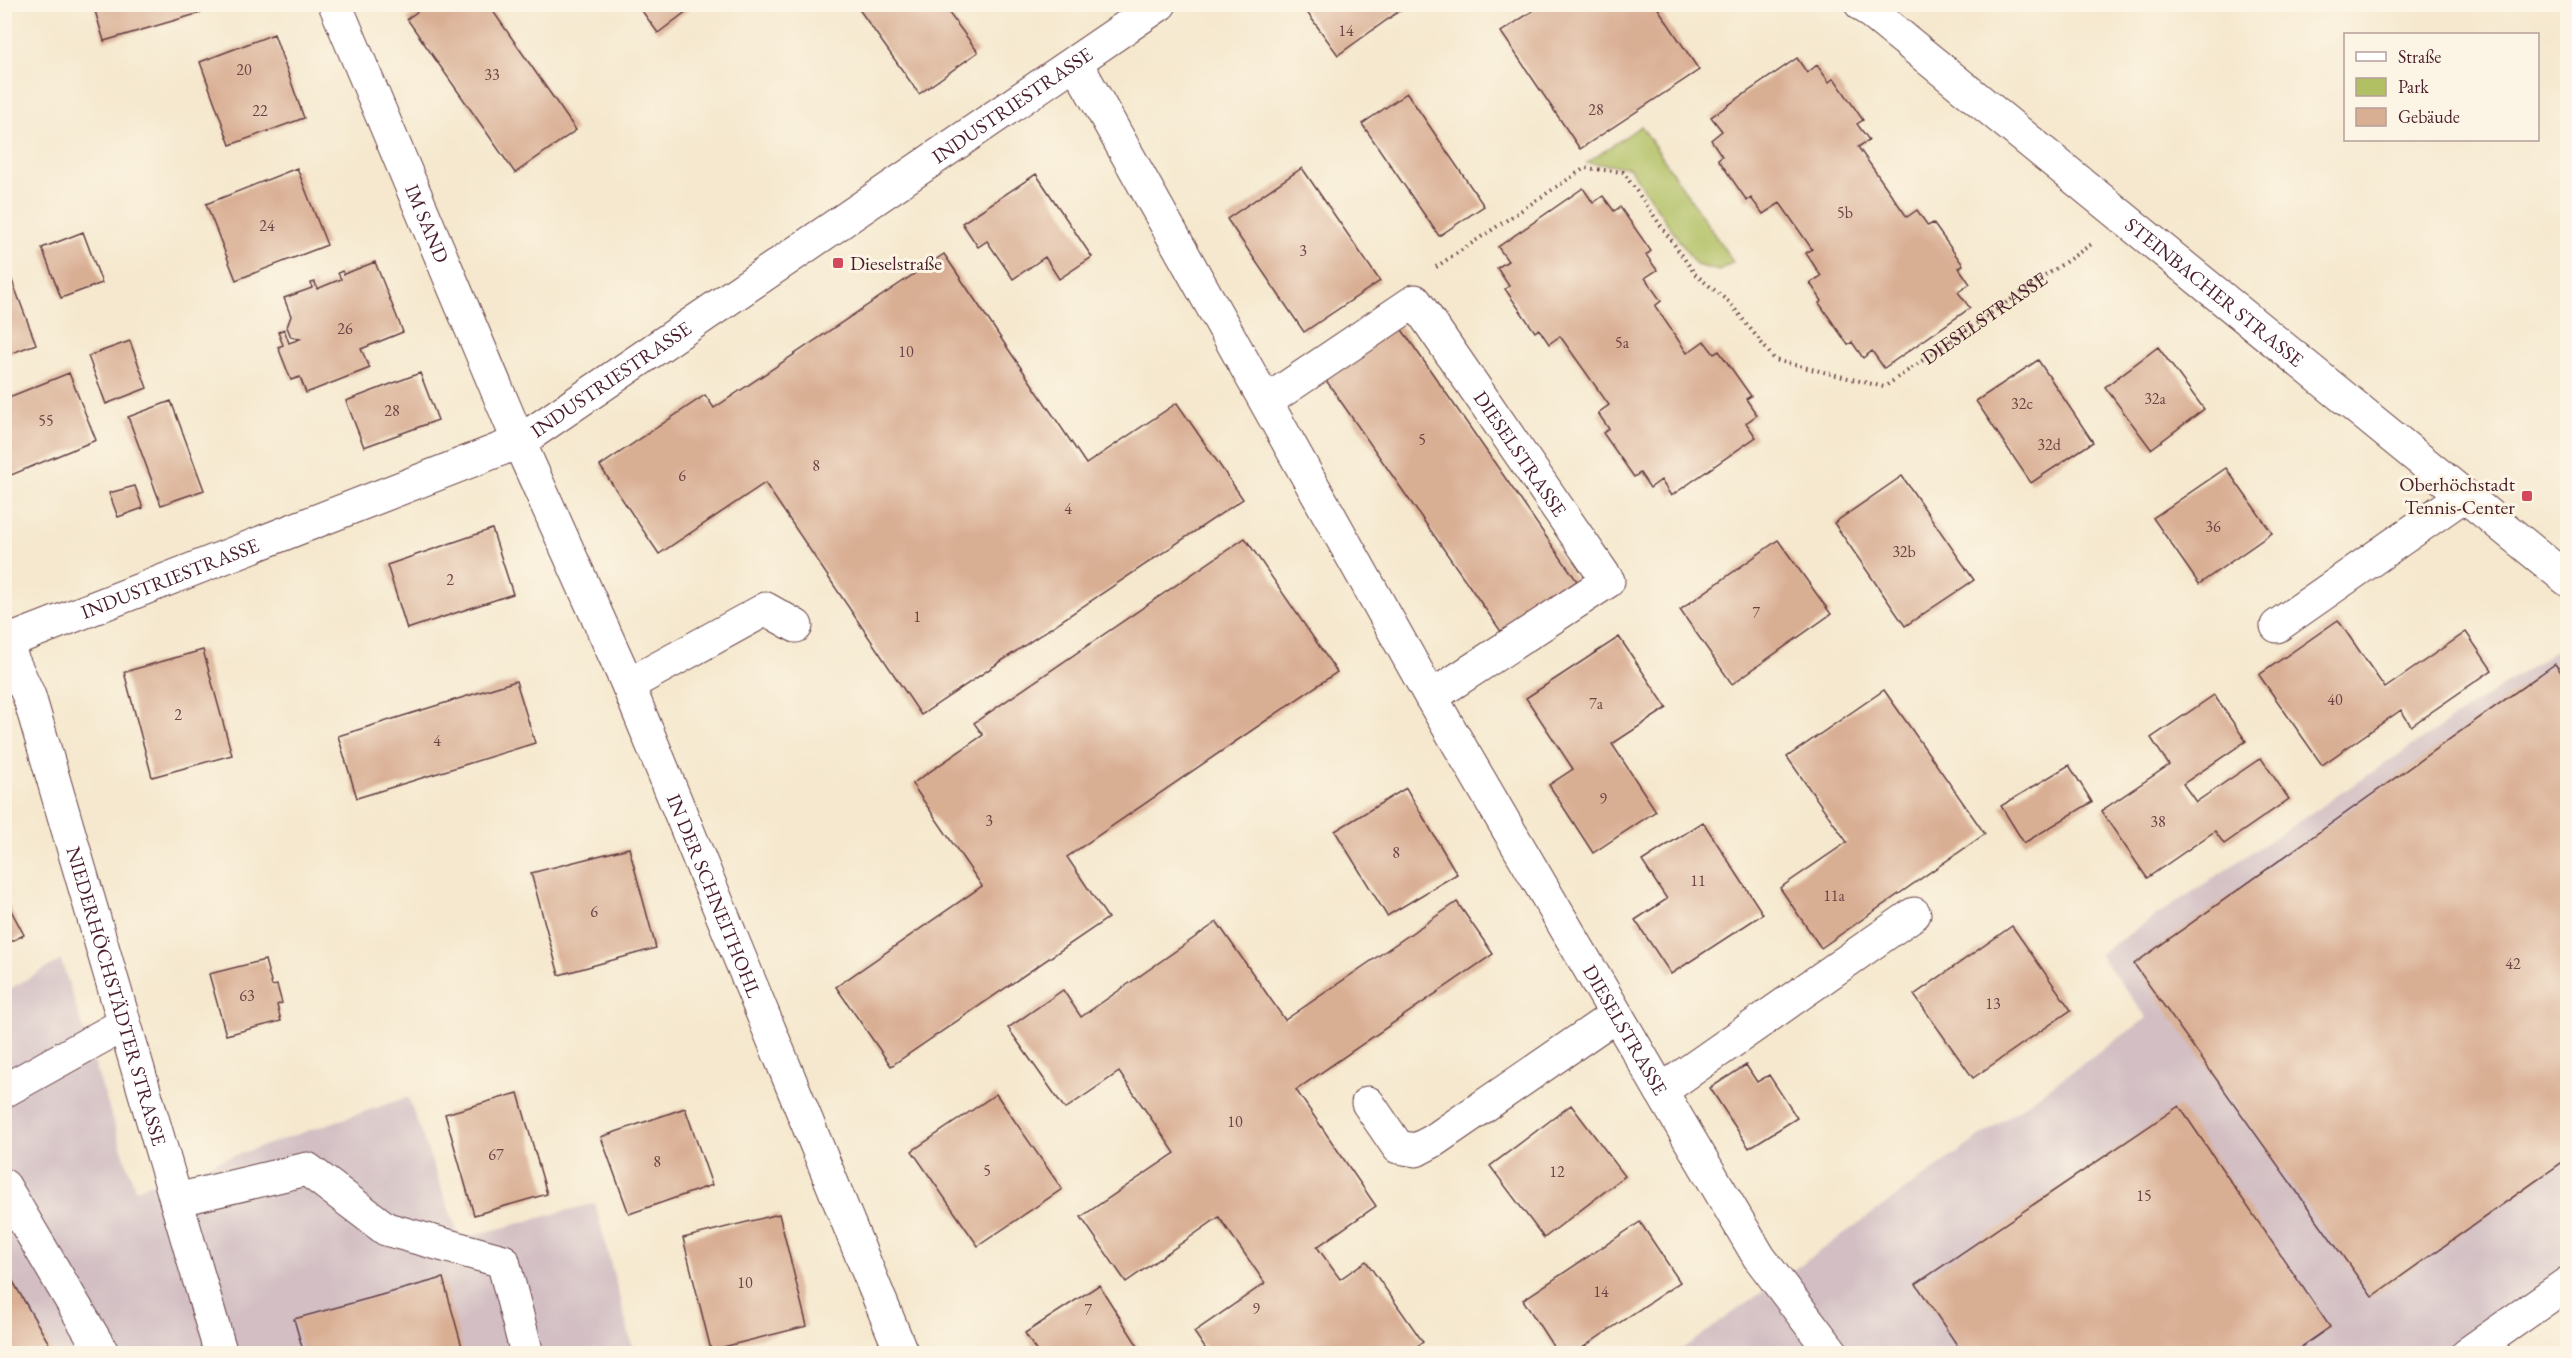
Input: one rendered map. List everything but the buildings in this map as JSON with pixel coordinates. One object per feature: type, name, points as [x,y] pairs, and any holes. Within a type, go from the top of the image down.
[{"type":"street","name":"IM SAND","points":[[335,4],[519,442]]},
{"type":"street","name":"INDUSTRIESTRASSE","points":[[5,643],[519,442],[1160,4]]},
{"type":"street","name":"STEINBACHER STRASSE","points":[[1861,4],[2568,580]]},
{"type":"street","name":"DIESELSTRASSE","points":[[1076,63],[1431,697],[1616,1015],[1759,1257],[1833,1353]]},
{"type":"street","name":"DIESELSTRASSE","points":[[1267,402],[1415,302],[1608,581],[1431,697]]},
{"type":"street","name":"IN DER SCHNEITHOHL","points":[[519,442],[628,685],[902,1353]]},
{"type":"street","points":[[2277,626],[2463,496]]},
{"type":"street","points":[[628,685],[766,609],[796,626]]},
{"type":"street","name":"NIEDERHÖCHSTÄDTER STRASSE","points":[[5,643],[29,696],[220,1353]]},
{"type":"street","points":[[1661,1091],[1914,914]]},
{"type":"street","points":[[1368,1103],[1398,1147],[1416,1150],[1433,1141],[1616,1015]]},
{"type":"street","points":[[4,1091],[124,1024]]},
{"type":"street","points":[[176,1200],[307,1169],[386,1229],[503,1261],[527,1353]]},
{"type":"street","points":[[4,1186],[103,1353]]},
{"type":"street","points":[[2467,1353],[2568,1283]]},
{"type":"path","name":"DIESELSTRASSE","points":[[1606,171],[1623,172],[1695,274],[1730,303],[1775,360],[1884,387],[2126,220]]},
{"type":"shaded area","points":[[2567,643],[2567,1287],[2471,1353],[1675,1354],[2147,1018],[2099,954]]},
{"type":"shaded area","points":[[61,960],[135,1189],[408,1097],[460,1239],[595,1203],[634,1353],[5,1353],[4,992]]},
{"type":"green space","points":[[1641,126],[1733,262],[1719,271],[1696,265],[1629,167],[1587,163]]},
{"type":"place","name":"Dieselstraße","points":[[838,263]]},
{"type":"place","name":"Oberhöchstadt Tennis-Center","points":[[2527,496]]}]
